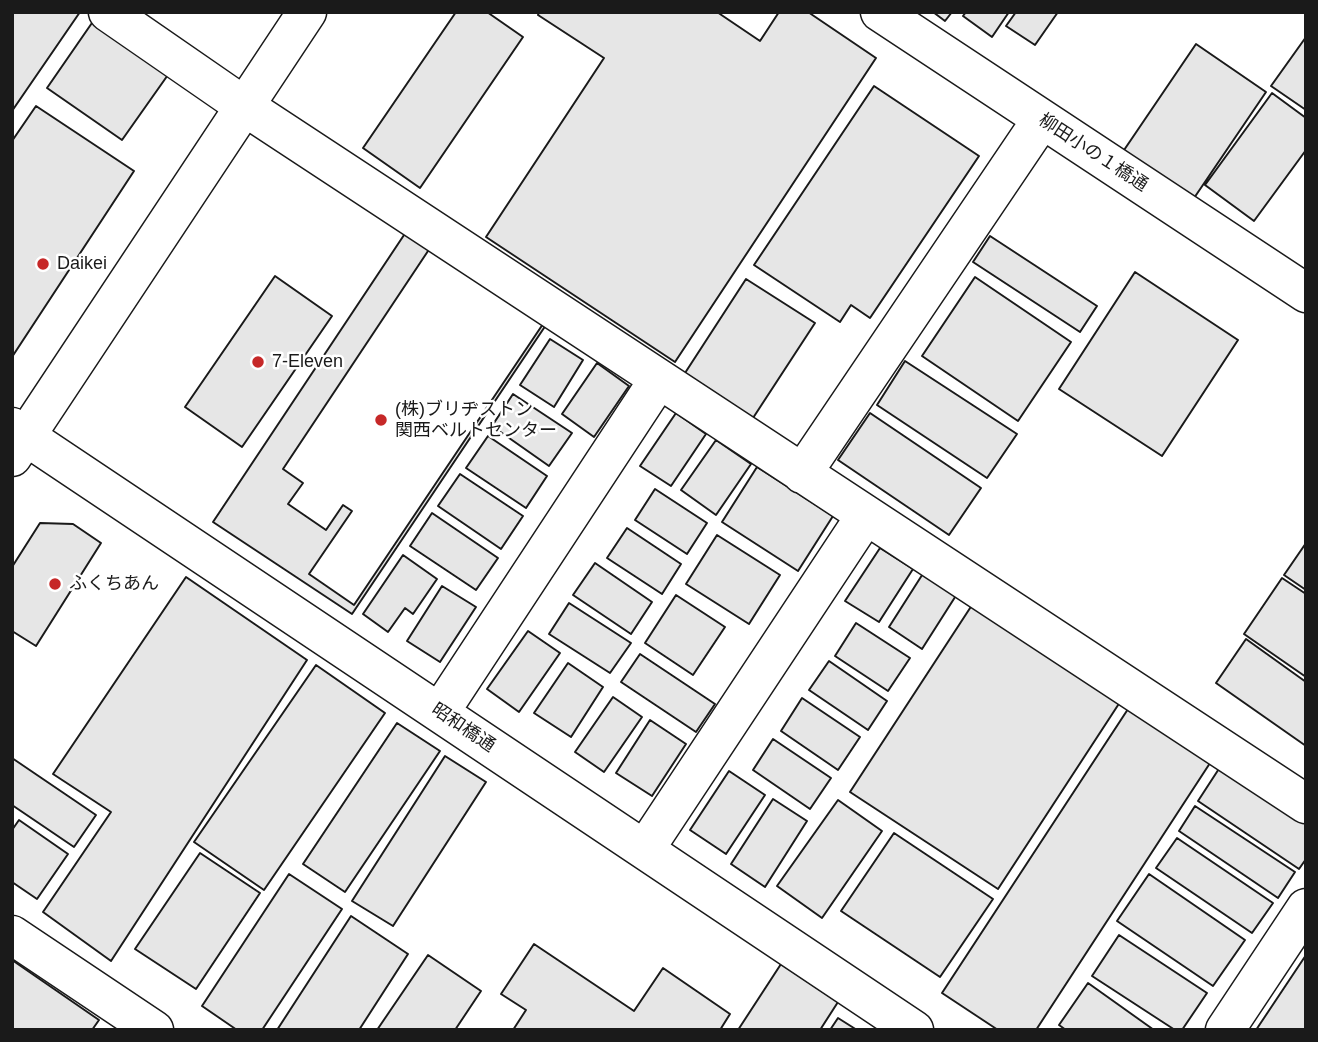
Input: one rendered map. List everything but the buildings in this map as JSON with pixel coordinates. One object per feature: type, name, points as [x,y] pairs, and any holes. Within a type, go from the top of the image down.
[{"type":"street","points":[[108,12],[244,106],[1306,804]]},
{"type":"street","points":[[17,440],[307,12]]},
{"type":"street","name":"柳田小の１橋通","points":[[880,12],[1306,293]]},
{"type":"street","points":[[802,474],[1042,119]]},
{"type":"street","points":[[440,712],[659,379]]},
{"type":"street","name":"昭和橋通","points":[[17,440],[440,712],[914,1030]]},
{"type":"street","points":[[645,849],[866,515]]},
{"type":"street","points":[[1225,1030],[1306,908]]},
{"type":"street","points":[[12,935],[154,1030]]},
{"type":"place","name":"Daikei","points":[[43,264]]},
{"type":"place","name":"7-Eleven","points":[[258,362]]},
{"type":"place","name":"(株)ブリヂストン 関西ベルトセンター","points":[[381,420]]},
{"type":"place","name":"ふくちあん","points":[[55,584]]}]
